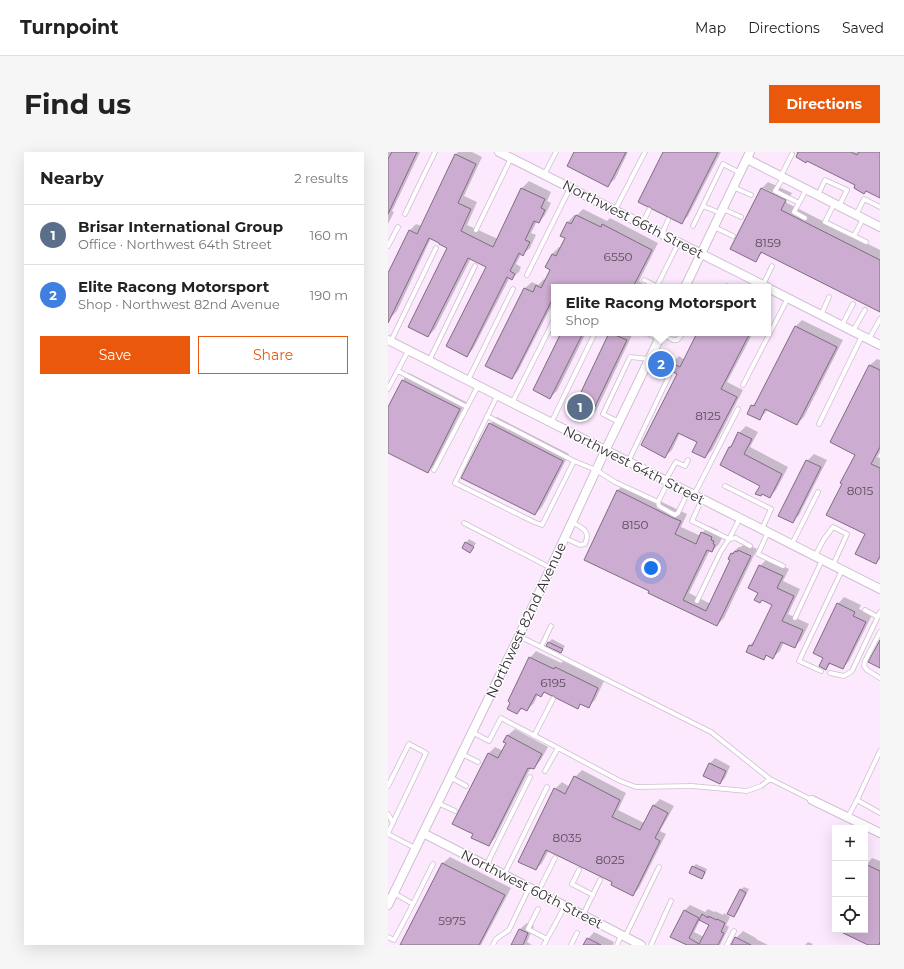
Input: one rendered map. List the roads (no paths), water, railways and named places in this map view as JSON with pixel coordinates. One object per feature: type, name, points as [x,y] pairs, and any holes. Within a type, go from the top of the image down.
[{"type":"street","name":"Northwest 66th Street","points":[[499,152],[762,284]]},
{"type":"street","points":[[686,284],[748,156],[806,190],[880,226]]},
{"type":"street","name":"Northwest 66th Street","points":[[771,289],[880,345]]},
{"type":"street","name":"Northwest 82nd Avenue","points":[[388,905],[520,636],[596,470],[661,336]]},
{"type":"street","name":"Northwest 64th Street","points":[[389,341],[666,482],[880,588]]},
{"type":"street","points":[[812,800],[880,833]]},
{"type":"street","name":"Northwest 60th Street","points":[[423,833],[639,945]]},
{"type":"lane","points":[[405,214],[435,152]]},
{"type":"lane","points":[[544,175],[556,152]]},
{"type":"lane","points":[[615,210],[644,152]]},
{"type":"lane","points":[[792,154],[775,191],[799,203]]},
{"type":"lane","points":[[476,230],[511,158]]},
{"type":"lane","points":[[693,226],[723,164],[740,173]]},
{"type":"lane","points":[[818,196],[825,180],[847,190],[825,222],[866,242]]},
{"type":"lane","points":[[733,186],[751,195]]},
{"type":"lane","points":[[527,275],[571,188]]},
{"type":"lane","points":[[805,218],[794,212],[806,190]]},
{"type":"lane","points":[[854,236],[864,199],[880,207]]},
{"type":"lane","points":[[703,206],[742,217]]},
{"type":"lane","points":[[642,224],[649,210]]},
{"type":"lane","points":[[662,234],[668,220]]},
{"type":"lane","points":[[388,246],[398,227]]},
{"type":"lane","points":[[714,227],[733,236]]},
{"type":"lane","points":[[659,284],[679,242]]},
{"type":"lane","points":[[389,341],[436,248]]},
{"type":"lane","points":[[429,361],[475,266]]},
{"type":"lane","points":[[767,284],[772,266]]},
{"type":"lane","points":[[644,280],[652,284]]},
{"type":"lane","points":[[467,381],[513,289]]},
{"type":"lane","points":[[821,314],[830,297]]},
{"type":"lane","points":[[771,331],[788,298]]},
{"type":"lane","points":[[842,325],[853,304]]},
{"type":"lane","points":[[853,331],[865,310]]},
{"type":"lane","points":[[819,424],[866,338],[880,319]]},
{"type":"lane","points":[[512,403],[551,326]]},
{"type":"lane","points":[[551,423],[594,336]]},
{"type":"lane","points":[[661,336],[672,340],[677,340],[681,336]]},
{"type":"lane","points":[[743,385],[768,336]]},
{"type":"lane","points":[[388,389],[408,351]]},
{"type":"lane","points":[[619,422],[603,414],[630,357],[648,362],[669,376],[628,462]]},
{"type":"lane","points":[[398,371],[467,407]]},
{"type":"lane","points":[[434,470],[478,386]]},
{"type":"lane","points":[[497,396],[455,483],[542,525],[574,461]]},
{"type":"lane","points":[[488,416],[574,461],[596,470],[615,482],[658,502],[659,506],[675,515],[691,494],[738,409]]},
{"type":"lane","points":[[658,502],[676,462],[685,466],[688,460]]},
{"type":"lane","points":[[725,486],[771,509],[758,554],[784,566]]},
{"type":"lane","points":[[792,545],[818,492]]},
{"type":"lane","points":[[702,499],[692,521],[729,539],[736,538],[750,546]]},
{"type":"lane","points":[[696,601],[721,551],[740,518]]},
{"type":"lane","points":[[565,538],[580,545],[585,544],[587,534],[585,530],[572,522]]},
{"type":"lane","points":[[464,523],[551,568]]},
{"type":"lane","points":[[795,618],[819,558],[824,539],[833,527],[847,534],[833,565]]},
{"type":"lane","points":[[821,672],[799,661],[842,570]]},
{"type":"lane","points":[[865,610],[878,617]]},
{"type":"lane","points":[[830,673],[844,676],[852,671],[880,612]]},
{"type":"lane","points":[[541,647],[551,626]]},
{"type":"lane","points":[[880,632],[864,666],[867,670],[880,678]]},
{"type":"lane","points":[[520,636],[711,732],[770,779],[812,800]]},
{"type":"lane","points":[[534,736],[553,699]]},
{"type":"lane","points":[[472,732],[489,741],[501,718],[620,781],[636,787],[692,786],[748,791],[761,786],[770,779]]},
{"type":"lane","points":[[388,786],[409,744],[426,753],[388,833],[416,848]]},
{"type":"lane","points":[[545,771],[558,748]]},
{"type":"lane","points":[[848,817],[880,751]]},
{"type":"lane","points":[[462,754],[478,762]]},
{"type":"lane","points":[[450,777],[466,786]]},
{"type":"lane","points":[[486,866],[530,777]]},
{"type":"lane","points":[[504,875],[547,787]]},
{"type":"lane","points":[[857,800],[880,813]]},
{"type":"lane","points":[[438,803],[455,811]]},
{"type":"lane","points":[[388,814],[392,823]]},
{"type":"lane","points":[[538,892],[555,858]]},
{"type":"lane","points":[[388,937],[394,940],[433,864]]},
{"type":"lane","points":[[617,945],[659,867]]},
{"type":"lane","points":[[579,870],[572,884],[593,895]]},
{"type":"lane","points":[[583,915],[600,880]]},
{"type":"lane","points":[[493,945],[496,938],[509,930],[529,888]]},
{"type":"lane","points":[[394,893],[413,904]]},
{"type":"lane","points":[[651,945],[671,901]]},
{"type":"lane","points":[[544,945],[565,906]]},
{"type":"lane","points":[[538,909],[528,929],[547,939]]},
{"type":"lane","points":[[727,945],[734,931]]},
{"type":"lane","points":[[571,945],[577,933]]},
{"type":"place","name":"Elite Racong Motorsport","points":[[661,364]]},
{"type":"place","name":"Brisar International Group","points":[[580,407]]}]
